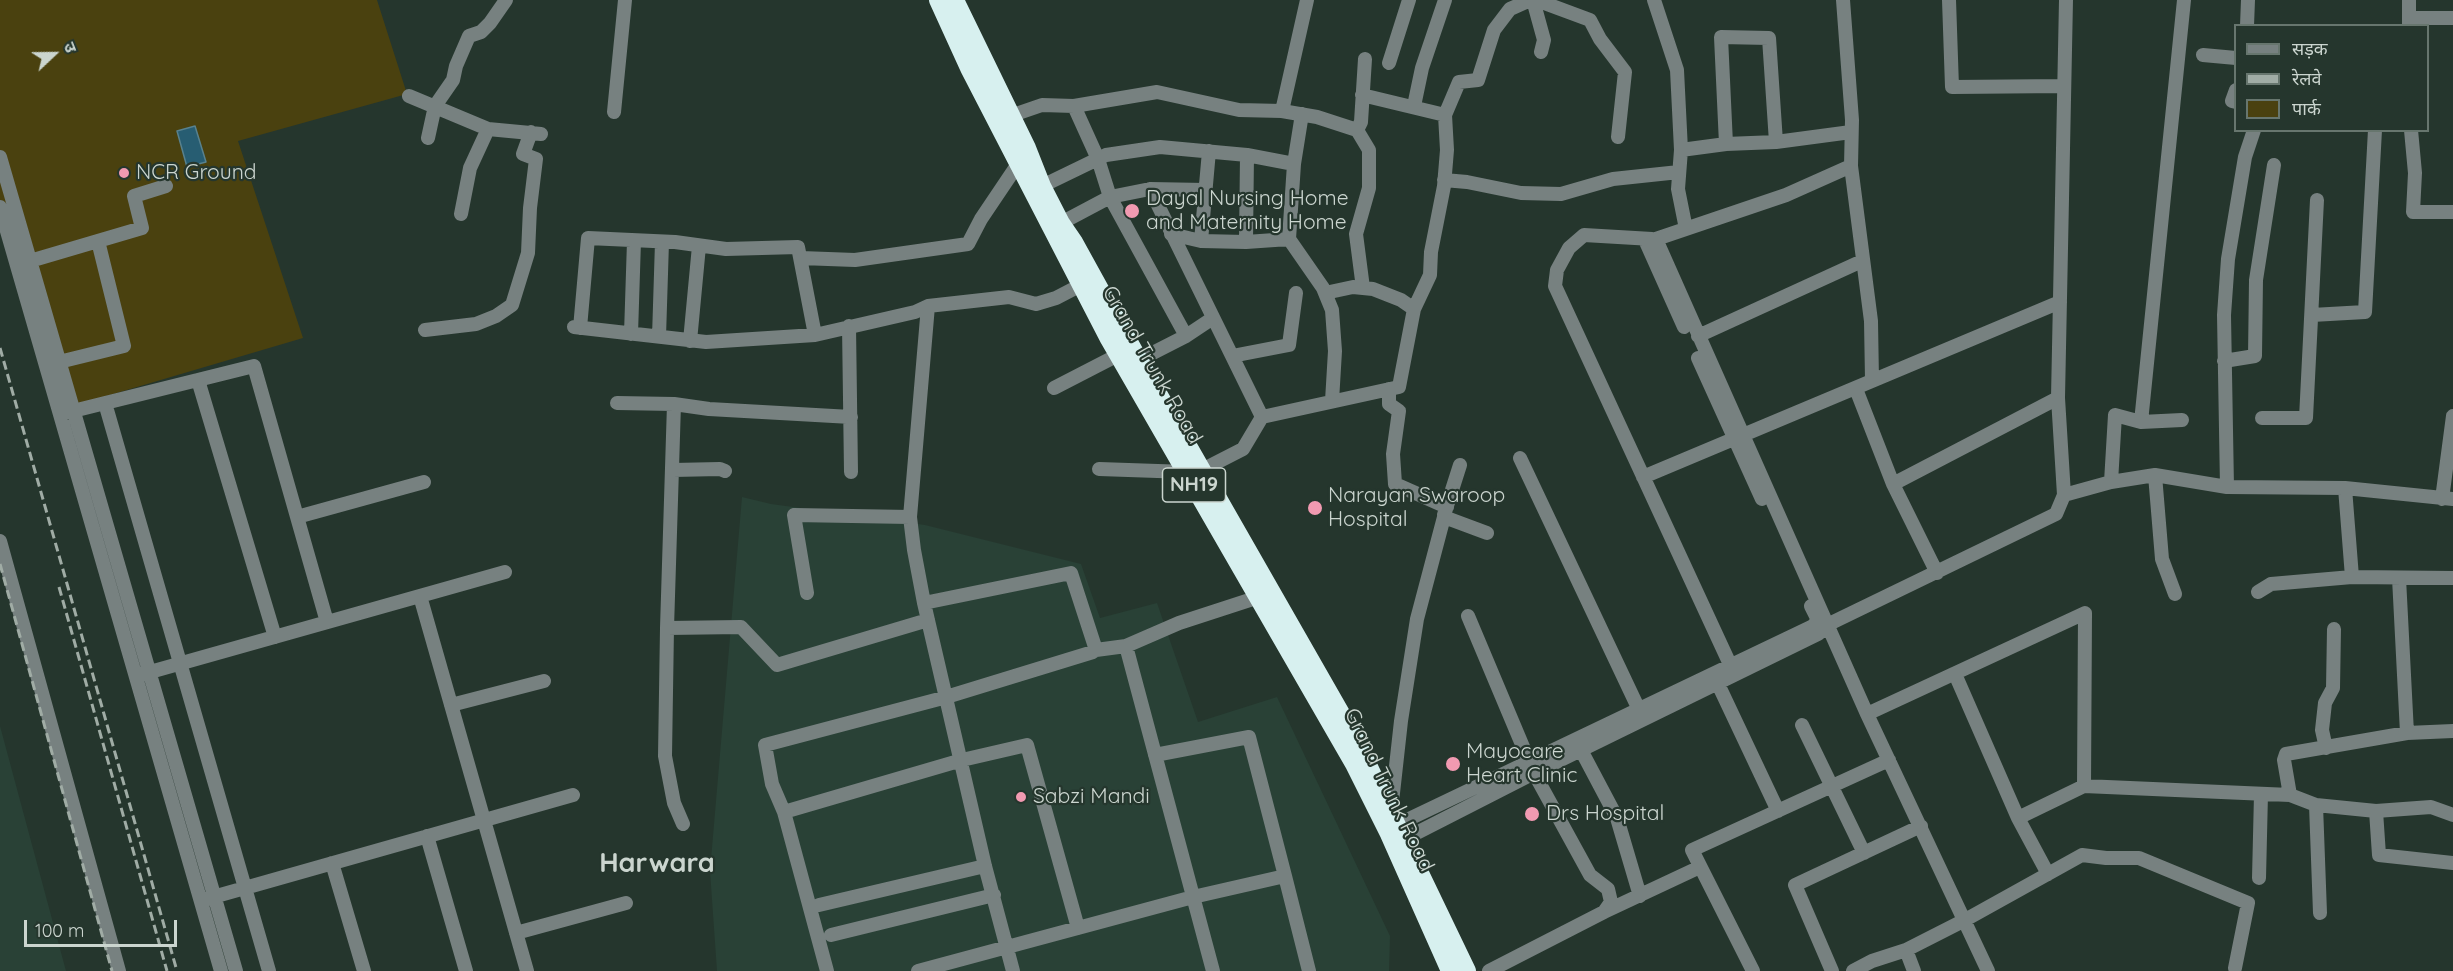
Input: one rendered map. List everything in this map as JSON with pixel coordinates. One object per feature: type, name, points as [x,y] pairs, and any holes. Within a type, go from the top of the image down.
[{"type":"highway","name":"Grand Trunk Road","points":[[938,0],[969,68],[1118,355],[1195,471]]},
{"type":"highway","name":"Grand Trunk Road","points":[[955,0],[1027,148],[1042,186],[1139,360],[1195,471],[1266,595],[1355,738],[1450,971]]},
{"type":"highway","name":"Grand Trunk Road","points":[[1394,830],[1467,971]]},
{"type":"street","points":[[428,138],[435,106],[453,80],[456,66],[469,36],[481,32],[506,0]]},
{"type":"street","points":[[614,112],[625,0]]},
{"type":"street","points":[[1282,111],[1306,0]]},
{"type":"street","points":[[1389,63],[1408,0]]},
{"type":"street","points":[[1414,106],[1422,68],[1445,0]]},
{"type":"street","points":[[1533,0],[1544,40],[1541,52]]},
{"type":"street","points":[[1099,469],[1195,471],[1243,449],[1262,417],[1399,387],[1414,309],[1430,275],[1431,252],[1447,150],[1445,115],[1459,82],[1478,80],[1494,30],[1510,9],[1533,0],[1590,20],[1600,39],[1626,72],[1618,137]]},
{"type":"street","points":[[1654,0],[1677,69],[1681,150],[1678,189],[1686,229]]},
{"type":"street","points":[[1843,0],[1851,166],[1871,321],[1872,381]]},
{"type":"street","points":[[1949,0],[1952,87],[2064,86]]},
{"type":"street","points":[[1531,767],[1581,750],[1641,715],[1718,684],[1733,670],[1818,634],[1829,624],[2056,514],[2064,495],[2058,398],[2066,0]]},
{"type":"street","points":[[2141,422],[2184,0]]},
{"type":"street","points":[[2247,24],[2248,0]]},
{"type":"street","points":[[2409,0],[2409,22],[2453,18]]},
{"type":"street","points":[[1726,144],[1721,37],[1769,38],[1776,142]]},
{"type":"street","points":[[2203,56],[2234,58]]},
{"type":"street","points":[[1357,130],[1361,122],[1365,59]]},
{"type":"street","points":[[1010,116],[1042,105],[1074,106],[1157,92],[1239,110],[1302,114],[1357,130],[1369,150],[1369,188],[1356,234],[1363,288]]},
{"type":"street","points":[[1362,95],[1445,115]]},
{"type":"street","points":[[409,96],[488,129],[536,133],[524,154],[536,159],[530,208],[528,253],[512,305],[496,316],[476,324],[444,330],[435,328],[425,330]]},
{"type":"street","points":[[1074,106],[1098,159],[1110,197],[1186,336]]},
{"type":"street","points":[[1302,114],[1294,164],[1289,239],[1325,293],[1332,310],[1335,351],[1332,401]]},
{"type":"street","points":[[461,214],[470,168],[488,129]]},
{"type":"street","points":[[1681,150],[1726,144],[1776,142],[1851,132]]},
{"type":"street","points":[[2227,487],[2224,315],[2228,259],[2245,157],[2253,132]]},
{"type":"street","points":[[2312,315],[2365,312],[2375,132]]},
{"type":"street","points":[[2411,132],[2415,173],[2413,212],[2453,212]]},
{"type":"street","points":[[1042,186],[1106,155],[1160,147],[1247,155],[1294,164]]},
{"type":"street","points":[[1201,241],[1209,151]]},
{"type":"street","points":[[1246,242],[1247,155]]},
{"type":"street","points":[[0,157],[59,362],[67,413]]},
{"type":"street","points":[[801,258],[855,260],[968,244],[981,219],[1018,164]]},
{"type":"street","points":[[2224,361],[2255,356],[2256,280],[2274,165]]},
{"type":"street","points":[[1733,670],[1555,286],[1557,270],[1569,248],[1584,234],[1650,239],[1786,195],[1851,166]]},
{"type":"street","points":[[1444,180],[1467,182],[1521,193],[1561,194],[1613,179],[1679,172]]},
{"type":"street","points":[[30,261],[142,228],[134,196],[166,186]]},
{"type":"street","points":[[1061,223],[1110,197],[1150,189],[1205,190]]},
{"type":"street","points":[[1150,189],[1262,417]]},
{"type":"street","points":[[2262,418],[2306,418],[2317,200]]},
{"type":"street","points":[[0,207],[67,413],[208,898],[236,971]]},
{"type":"street","points":[[1172,234],[1201,241],[1246,242],[1289,239]]},
{"type":"street","points":[[815,335],[798,247],[726,249],[662,242],[588,238],[577,328],[706,342],[815,335],[915,312],[928,306],[1009,297],[1036,303],[1056,298],[1081,285]]},
{"type":"street","points":[[1650,239],[1698,336],[1739,437],[1829,624],[1867,714],[1988,971]]},
{"type":"street","points":[[1460,465],[1445,512],[1417,619],[1401,721],[1394,830],[1641,715],[1733,670],[1813,626],[1818,620],[1650,239]]},
{"type":"street","points":[[59,362],[124,346],[98,241]]},
{"type":"street","points":[[631,334],[634,241]]},
{"type":"street","points":[[658,337],[662,242]]},
{"type":"street","points":[[690,340],[699,246]]},
{"type":"street","points":[[1698,336],[1862,261]]},
{"type":"street","points":[[1325,293],[1353,287],[1373,288],[1401,300],[1414,309]]},
{"type":"street","points":[[1232,356],[1289,345],[1296,293]]},
{"type":"street","points":[[1643,477],[2060,302]]},
{"type":"street","points":[[928,306],[910,517],[924,603],[985,866],[1013,971]]},
{"type":"street","points":[[1139,360],[1186,336],[1213,318]]},
{"type":"street","points":[[849,326],[851,472]]},
{"type":"street","points":[[1054,388],[1118,355]]},
{"type":"street","points":[[67,413],[254,366],[327,622]]},
{"type":"street","points":[[198,380],[275,637]]},
{"type":"street","points":[[1389,389],[1389,404],[1398,411],[1393,454],[1395,484],[1486,533]]},
{"type":"street","points":[[1856,389],[1893,484],[1937,573]]},
{"type":"street","points":[[1893,484],[2058,398]]},
{"type":"street","points":[[105,403],[269,971]]},
{"type":"street","points":[[617,403],[674,404],[709,409],[850,417]]},
{"type":"street","points":[[674,404],[665,756],[674,803],[682,824]]},
{"type":"street","points":[[2111,482],[2115,415],[2141,422],[2182,420]]},
{"type":"street","points":[[2064,495],[2111,482],[2156,475],[2227,487],[2345,488],[2447,499],[2453,416]]},
{"type":"street","points":[[1520,458],[1641,715]]},
{"type":"street","points":[[673,470],[720,468],[725,471]]},
{"type":"street","points":[[2156,475],[2163,559],[2175,594]]},
{"type":"street","points":[[297,517],[424,482]]},
{"type":"street","points":[[2345,488],[2352,577]]},
{"type":"street","points":[[807,593],[794,515],[910,517]]},
{"type":"street","points":[[0,542],[118,971]]},
{"type":"street","points":[[143,674],[505,572]]},
{"type":"street","points":[[924,603],[1071,573],[1096,650],[1126,646],[1179,623],[1266,595]]},
{"type":"street","points":[[2258,592],[2271,584],[2352,577],[2453,578]]},
{"type":"street","points":[[2399,578],[2407,733]]},
{"type":"street","points":[[420,596],[527,971]]},
{"type":"street","points":[[1867,714],[2085,613],[2084,786]]},
{"type":"street","points":[[1468,616],[1531,767],[1590,875],[1608,889],[1611,902],[1604,912]]},
{"type":"street","points":[[667,628],[741,627],[777,664],[928,620]]},
{"type":"street","points":[[2326,747],[2322,730],[2325,703],[2332,688],[2334,629]]},
{"type":"street","points":[[1126,646],[1212,971]]},
{"type":"street","points":[[827,971],[784,812],[772,784],[765,745],[946,697],[1093,652]]},
{"type":"street","points":[[1955,674],[2018,818],[2048,874]]},
{"type":"street","points":[[451,705],[544,681]]},
{"type":"street","points":[[1718,684],[1778,811]]},
{"type":"street","points":[[1802,724],[1830,787],[1864,853]]},
{"type":"street","points":[[2290,795],[2284,760],[2286,754],[2407,733],[2453,731]]},
{"type":"street","points":[[1155,755],[1249,737],[1309,971]]},
{"type":"street","points":[[784,812],[962,760],[1027,745],[1078,928]]},
{"type":"street","points":[[1581,750],[1617,818],[1640,896]]},
{"type":"street","points":[[1753,971],[1692,850],[1889,760]]},
{"type":"street","points":[[2018,818],[2084,786],[2290,795],[2316,805],[2376,811],[2431,807],[2453,815]]},
{"type":"street","points":[[2259,878],[2261,794]]},
{"type":"street","points":[[208,898],[573,795]]},
{"type":"street","points":[[2316,805],[2320,913]]},
{"type":"street","points":[[2376,811],[2379,855],[2453,863]]},
{"type":"street","points":[[1833,971],[1794,885],[1921,826]]},
{"type":"street","points":[[427,836],[466,971]]},
{"type":"street","points":[[1853,971],[1872,961],[1906,950],[2082,855],[2139,858],[2248,903],[2235,968]]},
{"type":"street","points":[[332,863],[364,971]]},
{"type":"street","points":[[819,905],[985,866]]},
{"type":"street","points":[[1494,970],[1517,964],[1604,912],[1700,867]]},
{"type":"street","points":[[918,971],[1193,897],[1285,876]]},
{"type":"street","points":[[831,935],[994,895]]},
{"type":"street","points":[[208,898],[221,971]]},
{"type":"street","points":[[516,933],[626,903]]},
{"type":"street","points":[[1906,950],[1914,971]]},
{"type":"shaded area","name":"Sabzi Mandi","points":[[742,497],[771,504],[925,525],[1081,564],[1100,618],[1157,603],[1198,722],[1277,697],[1390,936],[1389,971],[717,971],[710,871]]},
{"type":"shaded area","points":[[0,726],[66,971],[0,971]]},
{"type":"green space","name":"NCR Ground","points":[[0,0],[377,0],[407,94],[238,141],[303,338],[59,410],[0,205]]},
{"type":"water","points":[[195,126],[206,162],[187,167],[177,131]]},
{"type":"railway","points":[[0,348],[177,971]]},
{"type":"railway","points":[[0,564],[112,971]]},
{"type":"railway","points":[[59,587],[167,971]]},
{"type":"place","name":"NCR Ground","points":[[124,173]]},
{"type":"place","name":"Dayal Nursing Home and Maternity Home","points":[[1132,211]]},
{"type":"place","name":"Narayan Swaroop Hospital","points":[[1315,508]]},
{"type":"place","name":"Mayocare Heart Clinic","points":[[1453,764]]},
{"type":"place","name":"Sabzi Mandi","points":[[1021,797]]},
{"type":"place","name":"Drs Hospital","points":[[1532,814]]},
{"type":"district","name":"Harwara","points":[[657,864]]}]
